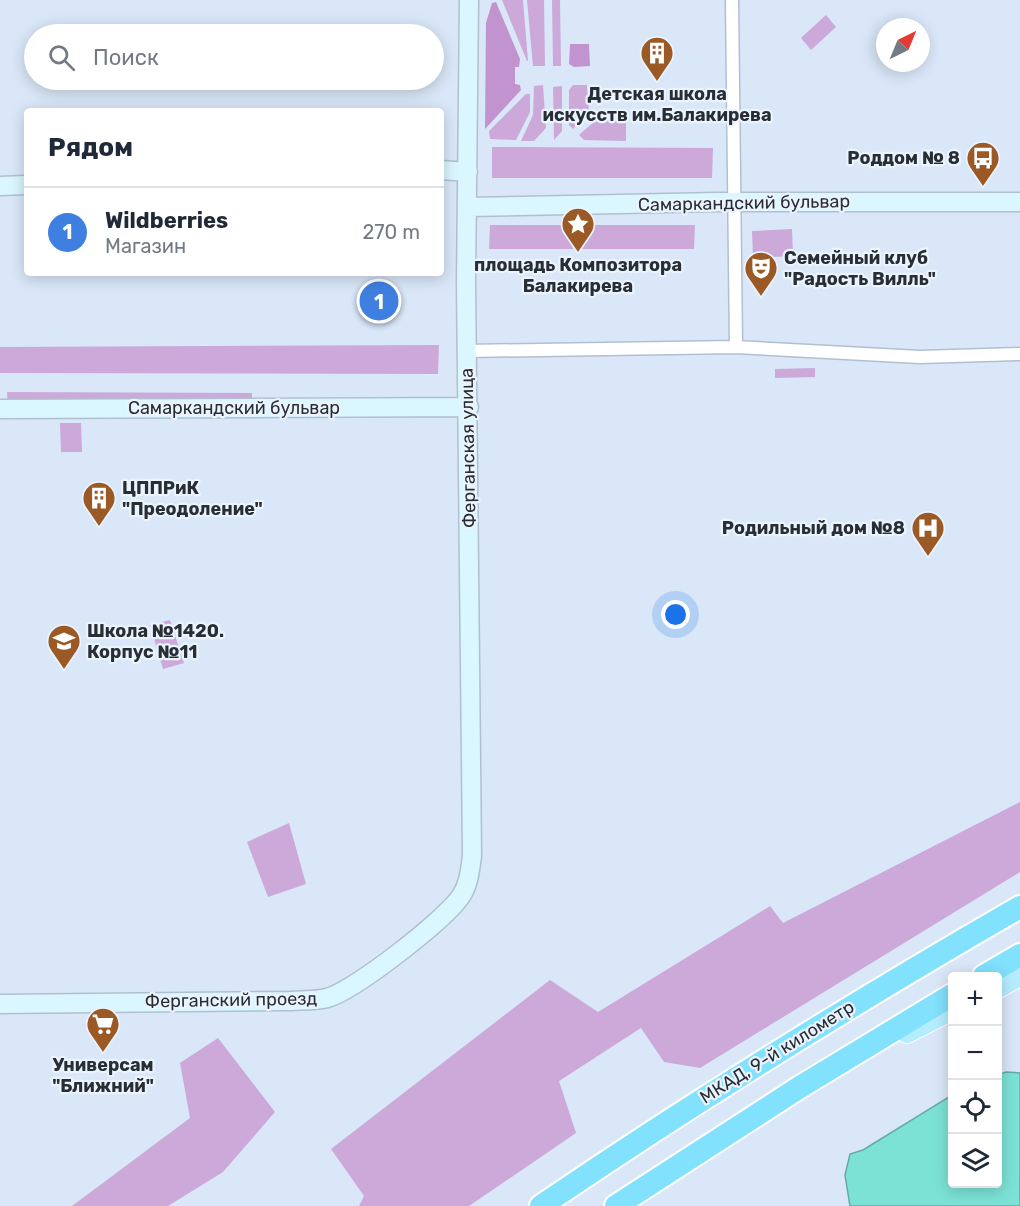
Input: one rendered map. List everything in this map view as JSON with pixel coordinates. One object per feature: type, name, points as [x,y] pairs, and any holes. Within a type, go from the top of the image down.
[{"type":"highway","name":"МКАД, 9-й километр","points":[[541,1206],[652,1130],[778,1051],[1020,907]]},
{"type":"highway","points":[[991,972],[1020,956]]},
{"type":"highway","points":[[616,1206],[800,1087],[948,996]]},
{"type":"main road","points":[[1002,986],[1020,976]]},
{"type":"main road","points":[[800,1087],[948,1012]]},
{"type":"street","name":"Ферганская улица","points":[[462,895],[470,876],[472,856],[469,407],[466,351],[469,0]]},
{"type":"street","points":[[732,0],[736,347]]},
{"type":"street","points":[[444,170],[468,172]]},
{"type":"street","points":[[0,186],[24,185]]},
{"type":"street","name":"Самаркандский бульвар","points":[[467,207],[734,202],[1020,202]]},
{"type":"street","points":[[466,351],[736,347],[920,357],[1020,354]]},
{"type":"street","name":"Самаркандский бульвар","points":[[0,409],[469,407]]},
{"type":"street","name":"Ферганский проезд","points":[[0,1004],[327,998],[357,983],[448,912],[462,895]]},
{"type":"shaded area","points":[[502,0],[523,0],[528,61],[527,61]]},
{"type":"shaded area","points":[[527,0],[544,0],[545,66],[533,66]]},
{"type":"shaded area","points":[[552,0],[560,0],[561,66],[553,66]]},
{"type":"shaded area","points":[[496,2],[520,59],[519,67],[515,67],[515,84],[520,85],[521,90],[485,129],[486,23],[492,3]]},
{"type":"shaded area","points":[[826,15],[836,27],[811,50],[801,38]]},
{"type":"shaded area","points":[[570,44],[589,44],[590,66],[574,67],[569,64]]},
{"type":"shaded area","points":[[543,85],[546,128],[534,141],[521,141],[533,115],[534,86]]},
{"type":"shaded area","points":[[573,85],[587,85],[589,112],[573,129],[569,125],[569,90]]},
{"type":"shaded area","points":[[562,86],[562,131],[554,140],[553,87]]},
{"type":"shaded area","points":[[526,94],[530,94],[530,112],[516,140],[490,139],[489,131]]},
{"type":"shaded area","points":[[596,120],[626,120],[626,141],[584,140],[579,135]]},
{"type":"shaded area","points":[[492,147],[713,148],[712,178],[492,178]]},
{"type":"shaded area","points":[[490,225],[695,225],[694,249],[489,249]]},
{"type":"shaded area","points":[[792,229],[793,256],[753,258],[752,231]]},
{"type":"shaded area","points":[[439,345],[438,374],[0,373],[0,347]]},
{"type":"shaded area","points":[[815,368],[815,377],[775,378],[775,369]]},
{"type":"shaded area","points":[[7,392],[252,393],[252,400],[8,407]]},
{"type":"shaded area","points":[[60,423],[81,423],[82,452],[61,452]]},
{"type":"shaded area","points":[[170,620],[184,663],[163,669],[150,625]]},
{"type":"shaded area","points":[[1020,802],[1020,872],[700,1068],[664,1062],[641,1028],[559,1081],[576,1133],[469,1206],[359,1206],[364,1196],[331,1149],[550,980],[598,1012],[770,906],[783,923]]},
{"type":"shaded area","points":[[289,823],[306,884],[268,897],[247,842]]},
{"type":"shaded area","points":[[218,1038],[275,1112],[223,1172],[168,1206],[72,1206],[190,1118],[180,1063]]},
{"type":"shaded area","points":[[1020,1073],[1020,1206],[850,1206],[845,1175],[850,1154],[863,1150],[948,1097],[948,1188],[1002,1188],[1002,1074]]},
{"type":"place","name":"Детская школа искусств им.Балакирева","points":[[657,82]]},
{"type":"place","name":"Роддом № 8","points":[[983,187]]},
{"type":"place","name":"площадь Композитора Балакирева","points":[[578,253]]},
{"type":"place","name":"Семейный клуб \"Радость Вилль\"","points":[[761,297]]},
{"type":"place","name":"Wildberries","points":[[379,301]]},
{"type":"place","name":"ЦППРиК \"Преодоление\"","points":[[99,527]]},
{"type":"place","name":"Родильный дом №8","points":[[928,557]]},
{"type":"place","name":"Школа №1420. Корпус №11","points":[[64,670]]},
{"type":"place","name":"Универсам \"Ближний\"","points":[[103,1053]]}]
